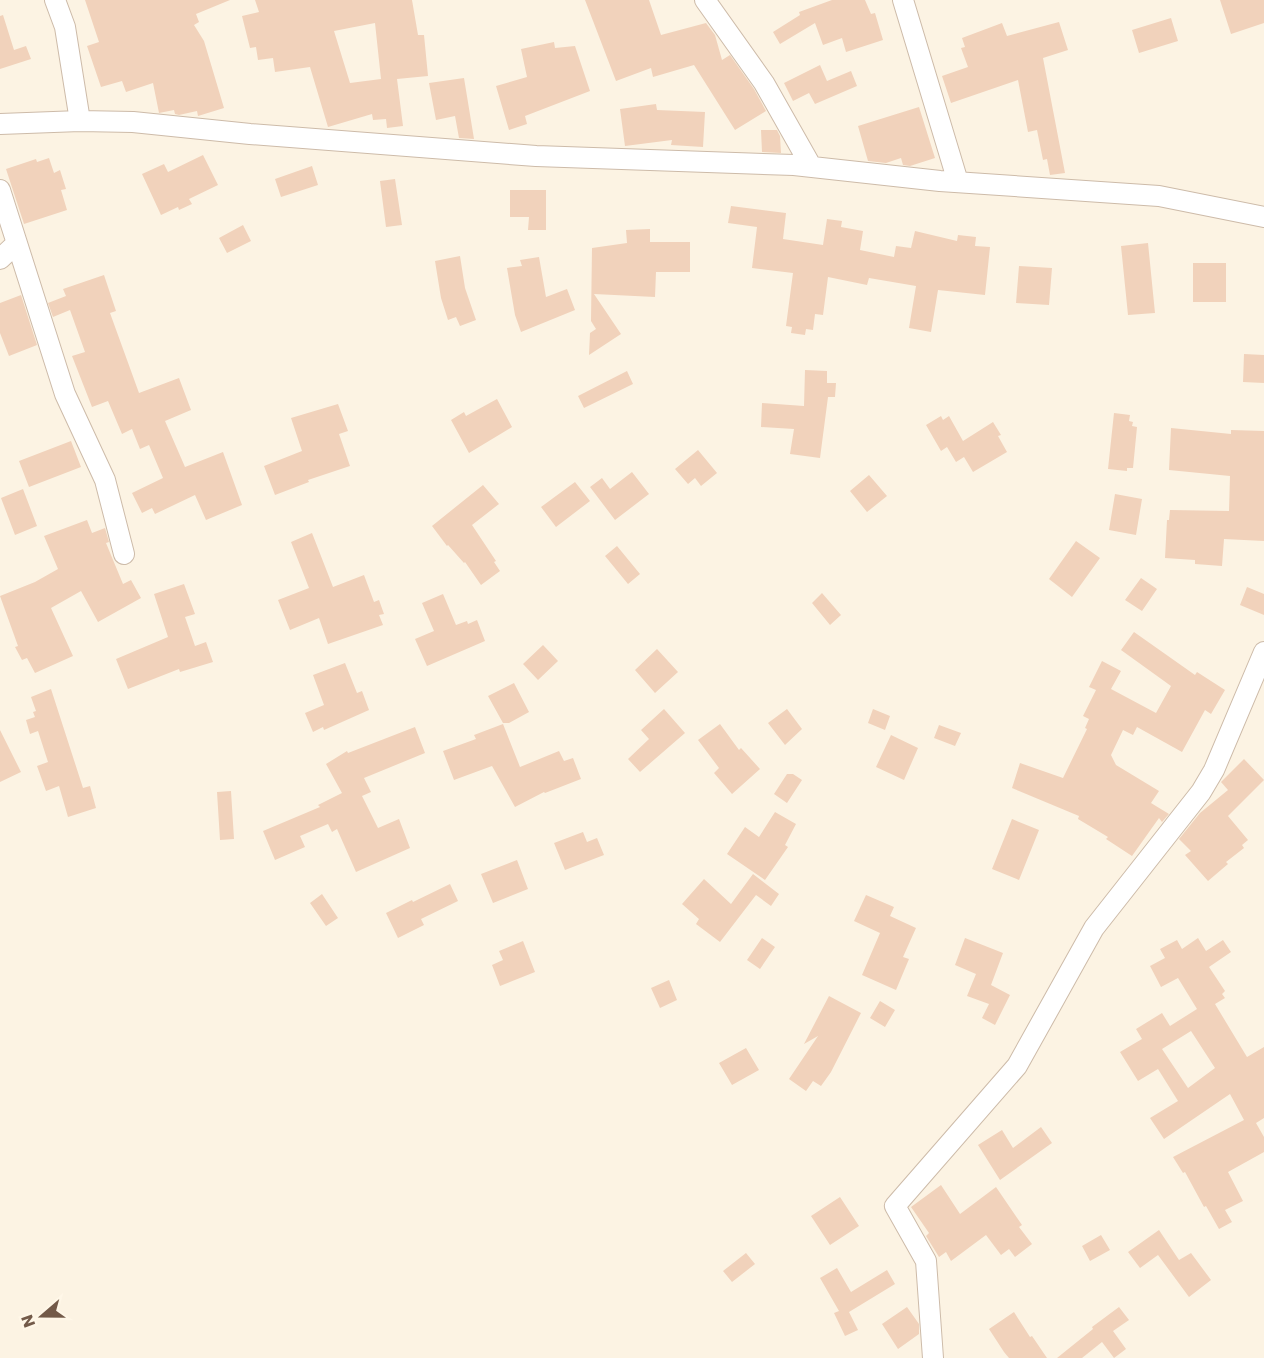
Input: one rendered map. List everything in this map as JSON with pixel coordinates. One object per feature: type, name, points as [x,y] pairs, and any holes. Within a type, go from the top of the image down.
[{"type":"street","points":[[55,0],[65,27],[80,121]]},
{"type":"street","points":[[705,0],[764,83],[811,166]]},
{"type":"street","points":[[903,0],[958,182]]},
{"type":"street","points":[[0,124],[132,122],[250,134],[536,156],[811,166],[958,182],[1159,196],[1264,217]]},
{"type":"street","points":[[0,190],[65,394],[105,480],[124,554]]},
{"type":"street","points":[[0,260],[17,243]]},
{"type":"street","points":[[933,1358],[926,1261],[895,1206],[1017,1066],[1094,928],[1201,792],[1214,770],[1264,652]]},
{"type":"building","points":[[85,0],[230,0],[196,14],[199,22],[194,25],[204,41],[224,108],[198,116],[197,111],[179,115],[175,114],[174,110],[159,113],[153,83],[126,92],[122,81],[101,87],[87,46],[99,42]]},
{"type":"building","points":[[255,0],[412,0],[418,35],[424,35],[428,76],[397,79],[403,126],[387,128],[386,119],[373,120],[372,114],[328,127],[310,67],[275,72],[273,58],[258,60],[256,47],[250,48],[242,16],[259,12]],"holes":[[[375,23],[381,79],[350,83],[334,31]]]},
{"type":"building","points":[[585,0],[649,0],[661,35],[706,23],[715,35],[722,60],[730,55],[754,89],[766,111],[735,130],[694,65],[653,77],[651,68],[616,81]]},
{"type":"building","points":[[832,0],[865,0],[871,14],[875,13],[883,40],[846,52],[842,38],[823,45],[815,23],[780,44],[773,32],[800,15],[799,12]]},
{"type":"building","points":[[1220,0],[1264,0],[1264,23],[1231,34]]},
{"type":"building","points":[[3,15],[14,50],[26,46],[31,59],[0,69],[0,16]]},
{"type":"building","points":[[1171,18],[1178,41],[1139,53],[1132,30]]},
{"type":"building","points":[[1059,22],[1068,50],[1043,58],[1065,173],[1050,175],[1047,159],[1043,160],[1037,130],[1028,132],[1018,80],[951,103],[942,76],[968,67],[961,48],[965,47],[962,38],[1002,23],[1007,36]]},
{"type":"building","points":[[554,42],[555,48],[575,46],[590,91],[525,116],[527,124],[509,130],[496,86],[527,77],[521,49]]},
{"type":"building","points":[[820,65],[827,81],[851,71],[857,86],[815,104],[809,93],[793,101],[784,83]]},
{"type":"building","points":[[464,78],[474,139],[459,138],[455,116],[436,120],[429,83]]},
{"type":"building","points":[[656,104],[657,110],[705,112],[703,147],[671,145],[672,140],[625,146],[620,109]]},
{"type":"building","points":[[919,107],[935,158],[910,166],[903,165],[901,158],[886,163],[868,161],[858,126]]},
{"type":"building","points":[[761,130],[777,130],[780,136],[781,153],[762,152]]},
{"type":"building","points":[[203,155],[218,185],[189,199],[192,204],[179,210],[178,207],[161,215],[142,174],[164,164],[168,172]]},
{"type":"building","points":[[49,158],[54,173],[60,170],[66,189],[61,190],[67,210],[24,224],[6,169],[36,159],[37,162]]},
{"type":"building","points":[[312,166],[318,185],[281,197],[275,179]]},
{"type":"building","points":[[395,179],[402,225],[386,227],[380,181]]},
{"type":"building","points":[[510,190],[546,190],[546,230],[528,230],[529,217],[510,217]]},
{"type":"building","points":[[731,206],[786,213],[783,239],[823,245],[827,219],[842,221],[841,227],[863,231],[860,250],[894,257],[896,246],[911,248],[915,231],[957,241],[958,235],[976,237],[975,246],[990,247],[985,295],[938,290],[931,332],[909,328],[916,286],[869,278],[867,285],[828,277],[823,315],[815,314],[813,330],[806,329],[805,335],[791,333],[792,327],[786,326],[793,273],[752,268],[757,227],[728,223]]},
{"type":"building","points":[[243,225],[251,241],[227,253],[219,238]]},
{"type":"building","points":[[650,229],[650,242],[690,242],[690,272],[656,272],[655,297],[594,294],[621,334],[589,355],[590,333],[596,329],[591,321],[592,248],[627,243],[626,230]]},
{"type":"building","points":[[1148,243],[1155,313],[1128,315],[1121,246]]},
{"type":"building","points":[[460,256],[465,288],[476,320],[460,326],[456,317],[448,320],[441,298],[435,261]]},
{"type":"building","points":[[539,257],[546,297],[567,289],[575,310],[521,332],[515,315],[507,268],[522,266],[520,260]]},
{"type":"building","points":[[1193,263],[1226,263],[1226,302],[1193,302]]},
{"type":"building","points":[[1019,266],[1052,268],[1049,305],[1016,303]]},
{"type":"building","points":[[104,275],[116,311],[110,313],[139,393],[179,378],[191,410],[165,421],[185,467],[223,452],[242,505],[206,520],[195,495],[155,514],[152,508],[142,513],[132,493],[163,478],[149,445],[140,449],[132,429],[122,434],[108,401],[92,407],[72,356],[85,352],[70,310],[53,317],[48,303],[66,296],[63,289]]},
{"type":"building","points":[[21,295],[37,345],[9,356],[0,333],[0,303]]},
{"type":"building","points":[[1244,354],[1264,355],[1264,383],[1243,382]]},
{"type":"building","points":[[805,370],[827,371],[827,383],[836,383],[835,397],[828,397],[820,458],[790,454],[794,429],[761,427],[762,403],[804,406]]},
{"type":"building","points":[[627,371],[633,384],[584,408],[578,396]]},
{"type":"building","points":[[497,399],[512,427],[469,453],[451,420],[464,412],[466,416]]},
{"type":"building","points":[[338,404],[348,431],[339,434],[350,466],[308,480],[309,482],[275,495],[264,466],[302,451],[291,418]]},
{"type":"building","points":[[1114,413],[1130,415],[1129,421],[1133,422],[1132,426],[1137,427],[1133,468],[1127,468],[1127,471],[1108,469]]},
{"type":"building","points":[[941,416],[943,420],[949,416],[963,441],[993,422],[1007,452],[973,472],[964,457],[956,462],[947,447],[941,451],[926,425]]},
{"type":"building","points":[[1171,428],[1231,434],[1231,430],[1264,431],[1264,541],[1224,539],[1222,566],[1195,564],[1195,560],[1165,558],[1167,520],[1169,520],[1170,510],[1229,511],[1230,476],[1169,470]]},
{"type":"building","points":[[71,441],[81,467],[29,487],[19,461]]},
{"type":"building","points":[[698,450],[717,473],[701,486],[695,478],[688,484],[675,469]]},
{"type":"building","points":[[632,472],[649,494],[615,520],[590,487],[602,478],[610,489]]},
{"type":"building","points":[[869,475],[887,496],[867,512],[850,491]]},
{"type":"building","points":[[575,482],[590,501],[556,527],[541,507]]},
{"type":"building","points":[[483,485],[499,504],[472,525],[500,571],[481,585],[465,562],[447,546],[432,526]]},
{"type":"building","points":[[23,489],[37,526],[15,535],[1,498]]},
{"type":"building","points":[[1115,494],[1142,499],[1136,535],[1109,530]]},
{"type":"building","points":[[87,520],[92,533],[105,528],[109,542],[106,543],[123,584],[131,580],[141,598],[98,622],[81,591],[51,608],[73,656],[35,673],[27,658],[22,660],[15,647],[18,646],[0,596],[35,582],[58,569],[44,536]]},
{"type":"building","points":[[312,533],[333,587],[364,575],[374,602],[379,600],[384,614],[379,615],[383,625],[328,644],[319,618],[290,630],[278,600],[309,588],[291,542]]},
{"type":"building","points":[[1076,541],[1100,558],[1072,597],[1049,579]]},
{"type":"building","points":[[617,546],[640,574],[628,584],[605,556]]},
{"type":"building","points":[[1141,578],[1157,589],[1142,611],[1125,600]]},
{"type":"building","points":[[184,584],[195,614],[185,617],[195,646],[206,642],[213,662],[180,672],[179,669],[128,689],[116,659],[168,637],[154,594]]},
{"type":"building","points":[[1247,587],[1264,594],[1264,615],[1240,605]]},
{"type":"building","points":[[822,593],[841,615],[830,625],[812,603]]},
{"type":"building","points":[[443,594],[456,625],[467,621],[468,624],[477,620],[485,641],[427,666],[415,639],[434,631],[422,603]]},
{"type":"building","points":[[1134,632],[1195,675],[1197,672],[1225,690],[1211,714],[1205,710],[1182,752],[1137,727],[1133,735],[1123,730],[1111,755],[1116,765],[1159,791],[1151,803],[1169,814],[1162,822],[1159,818],[1132,856],[1106,839],[1108,837],[1078,819],[1079,816],[1012,788],[1020,763],[1063,778],[1087,729],[1085,728],[1089,719],[1083,716],[1096,690],[1089,687],[1102,661],[1121,671],[1111,689],[1156,713],[1171,686],[1121,650]]},
{"type":"building","points":[[543,645],[558,661],[538,680],[523,664]]},
{"type":"building","points":[[657,649],[678,672],[655,693],[635,670]]},
{"type":"building","points":[[345,663],[357,693],[362,691],[369,710],[324,730],[323,727],[313,732],[305,713],[324,705],[313,675]]},
{"type":"building","points":[[514,683],[529,712],[509,723],[503,723],[488,696]]},
{"type":"building","points":[[51,689],[83,788],[90,786],[96,808],[68,817],[59,786],[46,791],[37,766],[48,762],[38,731],[30,734],[26,720],[35,717],[33,712],[36,711],[31,697]]},
{"type":"building","points":[[664,709],[685,733],[640,772],[628,759],[649,739],[641,730]]},
{"type":"building","points":[[787,709],[802,729],[785,745],[768,723]]},
{"type":"building","points":[[873,709],[890,716],[885,730],[868,723]]},
{"type":"building","points":[[503,724],[520,767],[559,751],[564,761],[573,758],[581,779],[544,792],[515,807],[492,766],[454,780],[443,751],[476,739],[474,735]]},
{"type":"building","points":[[720,724],[739,750],[741,748],[760,769],[732,794],[714,773],[719,768],[698,740]]},
{"type":"building","points":[[939,725],[961,733],[955,746],[934,738]]},
{"type":"building","points":[[415,727],[425,753],[364,778],[371,792],[362,796],[378,828],[399,819],[410,848],[356,872],[337,829],[332,832],[328,824],[300,836],[305,847],[275,860],[263,831],[320,807],[318,805],[342,793],[326,764],[347,751],[348,753]]},
{"type":"building","points":[[0,730],[21,772],[0,782]]},
{"type":"building","points":[[891,735],[918,748],[904,780],[876,767]]},
{"type":"building","points":[[1244,759],[1264,780],[1228,816],[1248,840],[1242,845],[1244,848],[1226,862],[1228,864],[1208,881],[1185,855],[1191,851],[1179,839],[1200,813],[1228,790],[1221,782]]},
{"type":"building","points":[[787,774],[793,774],[802,780],[787,803],[774,794]]},
{"type":"building","points":[[231,791],[234,839],[220,840],[217,792]]},
{"type":"building","points":[[775,812],[796,824],[785,845],[788,847],[765,880],[727,854],[745,827],[759,837]]},
{"type":"building","points":[[1012,819],[1039,830],[1019,880],[992,869]]},
{"type":"building","points":[[583,832],[587,842],[597,838],[604,855],[565,870],[554,843]]},
{"type":"building","points":[[517,860],[528,889],[493,903],[481,874]]},
{"type":"building","points":[[753,874],[779,894],[771,906],[756,895],[720,942],[696,924],[699,919],[682,904],[704,879],[731,904]]},
{"type":"building","points":[[450,884],[458,901],[421,919],[424,925],[398,938],[386,913]]},
{"type":"building","points":[[322,894],[338,918],[326,926],[310,903]]},
{"type":"building","points":[[866,895],[894,907],[890,916],[916,928],[903,957],[909,959],[896,990],[862,975],[880,933],[854,921]]},
{"type":"building","points":[[762,938],[775,947],[760,969],[747,960]]},
{"type":"building","points":[[965,938],[1003,953],[991,985],[1010,995],[995,1025],[982,1018],[989,1004],[967,996],[976,974],[955,965]]},
{"type":"building","points":[[1198,938],[1206,951],[1223,940],[1231,952],[1209,967],[1225,991],[1222,994],[1225,998],[1215,1004],[1247,1057],[1264,1047],[1264,1118],[1256,1123],[1264,1137],[1264,1152],[1228,1172],[1243,1201],[1225,1210],[1232,1222],[1219,1229],[1185,1172],[1183,1173],[1173,1157],[1244,1120],[1230,1094],[1164,1139],[1150,1118],[1178,1101],[1158,1069],[1138,1081],[1120,1052],[1142,1039],[1136,1029],[1162,1013],[1170,1026],[1197,1009],[1178,978],[1161,987],[1150,966],[1165,958],[1160,949],[1177,940],[1182,949]],"holes":[[[1191,1031],[1215,1068],[1188,1088],[1162,1049]]]},
{"type":"building","points":[[523,941],[535,972],[500,986],[492,965],[503,960],[499,951]]},
{"type":"building","points":[[669,980],[677,1000],[660,1008],[651,988]]},
{"type":"building","points":[[829,996],[861,1013],[831,1072],[821,1086],[813,1081],[806,1091],[789,1079],[818,1036],[804,1044]]},
{"type":"building","points":[[880,1001],[895,1010],[885,1027],[870,1018]]},
{"type":"building","points":[[746,1048],[759,1070],[732,1085],[719,1063]]},
{"type":"building","points":[[1041,1127],[1052,1143],[1000,1180],[978,1145],[1002,1130],[1013,1148]]},
{"type":"building","points":[[941,1185],[960,1214],[996,1187],[1022,1225],[1019,1227],[1032,1244],[1015,1257],[1009,1249],[1001,1255],[986,1235],[951,1261],[946,1252],[939,1257],[926,1236],[929,1233],[911,1207]]},
{"type":"building","points":[[840,1197],[859,1226],[830,1245],[811,1216]]},
{"type":"building","points":[[1159,1230],[1179,1260],[1191,1253],[1211,1280],[1189,1297],[1158,1255],[1140,1268],[1128,1252]]},
{"type":"building","points":[[1101,1235],[1110,1250],[1090,1261],[1082,1246]]},
{"type":"building","points":[[746,1253],[755,1264],[732,1282],[723,1271]]},
{"type":"building","points":[[837,1268],[851,1292],[887,1270],[895,1284],[849,1312],[858,1330],[845,1336],[834,1313],[839,1311],[820,1278]]},
{"type":"building","points":[[907,1307],[919,1324],[919,1334],[898,1349],[882,1324]]},
{"type":"building","points":[[1119,1307],[1129,1320],[1113,1331],[1126,1349],[1114,1358],[1102,1342],[1082,1358],[1057,1358],[1093,1329],[1092,1327]]},
{"type":"building","points":[[1014,1312],[1047,1358],[1009,1358],[1004,1352],[989,1329]]}]
